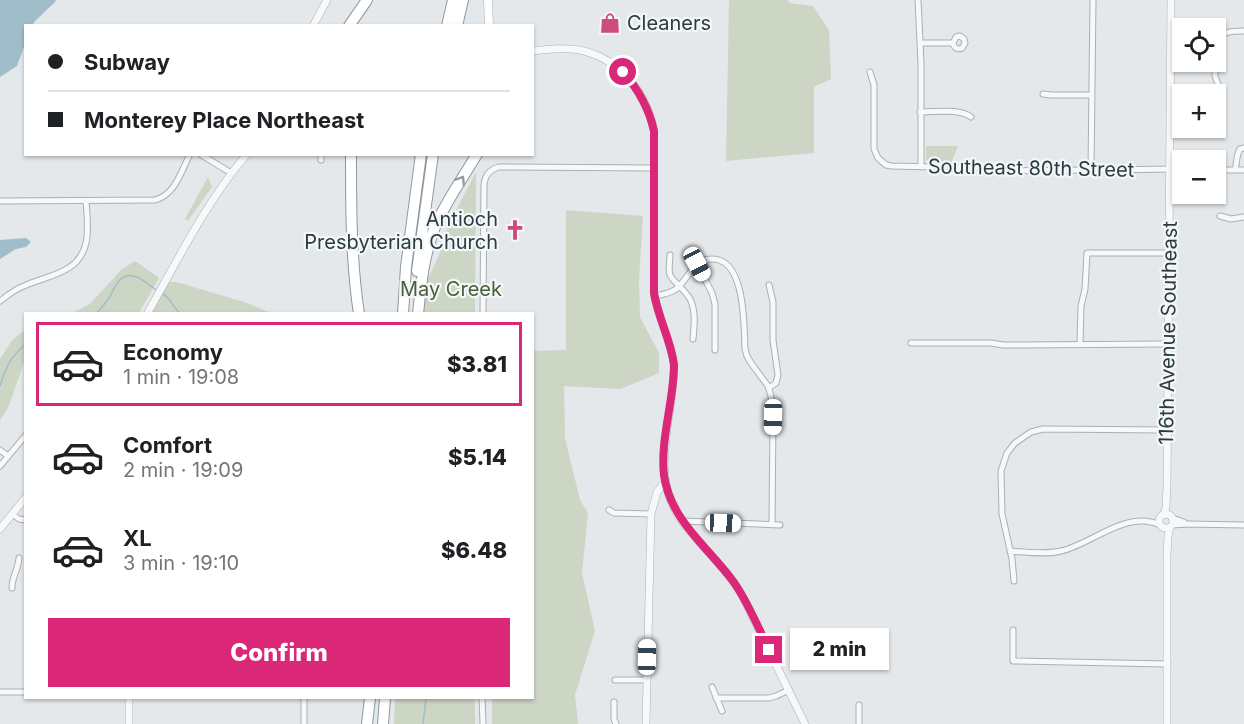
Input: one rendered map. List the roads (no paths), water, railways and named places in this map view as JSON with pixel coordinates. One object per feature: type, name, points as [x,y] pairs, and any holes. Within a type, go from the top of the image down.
[{"type":"highway","points":[[351,24],[367,0]]},
{"type":"highway","points":[[447,24],[453,0]]},
{"type":"highway","points":[[457,24],[463,0]]},
{"type":"highway","points":[[351,156],[353,276],[358,312]]},
{"type":"highway","points":[[403,312],[406,267],[421,156]]},
{"type":"highway","points":[[413,312],[419,250],[433,156]]},
{"type":"highway","points":[[418,312],[423,274],[435,228],[449,199],[476,156]]},
{"type":"highway","points":[[367,724],[370,699]]},
{"type":"highway","points":[[383,724],[385,699]]},
{"type":"main road","points":[[488,0],[489,24]]},
{"type":"street","points":[[314,24],[327,0]]},
{"type":"street","points":[[918,0],[921,167]]},
{"type":"street","points":[[1091,170],[1093,0]]},
{"type":"street","name":"116th Avenue Southeast","points":[[1167,724],[1168,536],[1166,507],[1171,0]]},
{"type":"street","points":[[1218,84],[1215,76],[1217,40],[1227,32],[1244,31]]},
{"type":"street","points":[[920,43],[953,43]]},
{"type":"street","points":[[534,51],[565,49],[585,51],[610,63],[623,72],[639,91],[649,112],[654,131],[655,296],[674,365],[663,460],[665,482],[682,521],[738,588],[805,724]]},
{"type":"street","name":"Southeast 80th Street","points":[[870,72],[874,86],[874,149],[882,162],[891,166],[979,168],[1002,171],[1170,169]]},
{"type":"street","points":[[1043,94],[1091,95]]},
{"type":"street","points":[[921,112],[957,112],[971,117]]},
{"type":"street","points":[[1235,170],[1238,151],[1244,148]]},
{"type":"street","points":[[0,201],[149,201],[168,194],[189,156]]},
{"type":"street","points":[[203,156],[231,173]]},
{"type":"street","points":[[147,312],[217,192],[245,156]]},
{"type":"street","points":[[483,312],[484,186],[485,177],[490,170],[499,167],[654,168]]},
{"type":"street","points":[[1226,170],[1244,170]]},
{"type":"street","points":[[0,301],[24,285],[66,271],[78,260],[83,252],[87,236],[86,201]]},
{"type":"street","points":[[1220,216],[1231,219],[1244,217]]},
{"type":"street","points":[[1080,344],[1081,306],[1086,284],[1087,253],[1169,253]]},
{"type":"street","points":[[670,255],[670,275],[688,295],[693,305],[693,339]]},
{"type":"street","points":[[655,296],[675,291],[697,264],[708,259],[715,259],[729,266],[742,302],[747,356],[769,388],[772,404],[772,525]]},
{"type":"street","points":[[697,264],[715,304],[715,350]]},
{"type":"street","points":[[769,285],[773,303],[773,340],[778,375],[776,383],[769,388]]},
{"type":"street","points":[[911,343],[1168,344]]},
{"type":"street","points":[[1014,581],[1002,514],[1001,471],[1004,459],[1015,443],[1025,435],[1043,429],[1167,430]]},
{"type":"street","points":[[0,466],[24,437]]},
{"type":"street","points":[[0,450],[8,456]]},
{"type":"street","points":[[646,724],[651,514],[657,492],[665,482]]},
{"type":"street","points":[[0,529],[24,499]]},
{"type":"street","points":[[609,510],[614,513],[651,514]]},
{"type":"street","points":[[12,514],[24,520]]},
{"type":"street","points":[[682,521],[780,525]]},
{"type":"street","points":[[1010,551],[1062,551],[1124,524],[1167,521],[1188,524],[1244,525]]},
{"type":"street","points":[[12,588],[12,578],[17,571],[19,558]]},
{"type":"street","points":[[17,571],[24,571]]},
{"type":"street","points":[[1013,630],[1013,661],[1168,664]]},
{"type":"street","points":[[615,680],[647,680]]},
{"type":"street","points":[[712,687],[722,711]]},
{"type":"street","points":[[716,698],[769,698],[789,690]]},
{"type":"street","points":[[0,692],[24,692]]},
{"type":"street","points":[[129,699],[129,724]]},
{"type":"street","points":[[304,699],[304,724]]},
{"type":"street","points":[[482,699],[483,724]]},
{"type":"street","points":[[614,702],[616,724]]},
{"type":"street","points":[[859,705],[859,724]]},
{"type":"water","points":[[0,0],[56,0],[33,24],[24,24],[24,47],[17,66],[0,77]]},
{"type":"water","points":[[26,238],[31,242],[26,247],[16,249],[0,259],[0,240]]},
{"type":"waterway","name":"May Creek","points":[[98,312],[119,281],[127,276],[137,277],[158,291]]},
{"type":"waterway","name":"May Creek","points":[[162,293],[179,312]]},
{"type":"waterway","name":"May Creek","points":[[0,386],[9,363],[24,346]]},
{"type":"waterway","name":"May Creek","points":[[423,724],[426,699]]},
{"type":"place","name":"Cleaners","points":[[610,23]]},
{"type":"place","name":"Antioch Presbyterian Church","points":[[515,230]]}]
